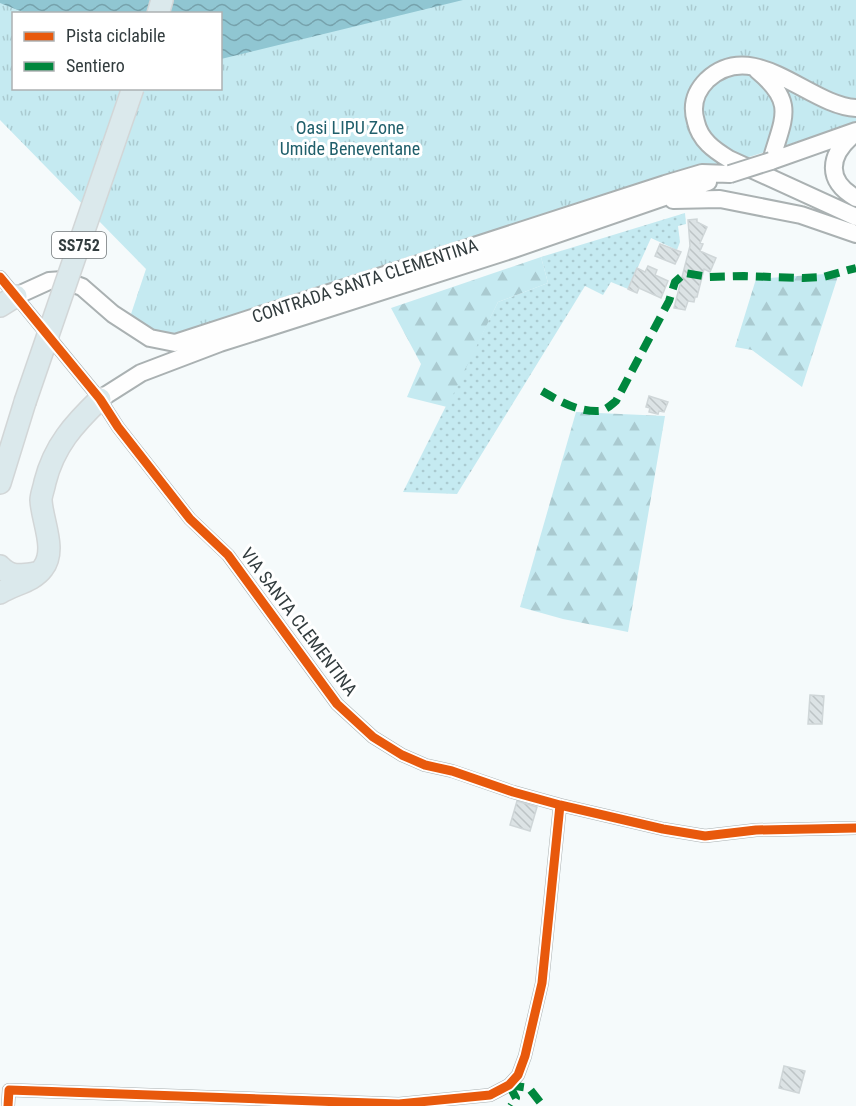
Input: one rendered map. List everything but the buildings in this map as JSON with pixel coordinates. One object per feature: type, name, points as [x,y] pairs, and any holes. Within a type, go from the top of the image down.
[{"type":"highway","name":"SS752","points":[[0,483],[25,402],[132,90]]},
{"type":"highway","points":[[0,593],[29,580],[40,572],[48,559],[49,550],[41,499],[49,468],[74,424],[100,399]]},
{"type":"highway","points":[[0,446],[25,402]]},
{"type":"highway","points":[[0,566],[5,571],[19,576],[40,572]]},
{"type":"street","points":[[856,108],[830,100],[779,75],[754,68],[735,66],[721,70],[700,87],[694,101],[696,123],[702,137],[712,149],[856,217]]},
{"type":"street","points":[[754,68],[771,82],[783,100],[784,113],[771,161]]},
{"type":"street","points":[[856,132],[842,144],[833,167],[838,183],[844,192],[856,198]]},
{"type":"street","name":"CONTRADA SANTA CLEMENTINA","points":[[100,399],[141,373],[220,344],[511,250],[856,132]]},
{"type":"street","name":"CONTRADA SANTA CLEMENTINA","points":[[8,301],[49,281],[63,280],[82,287],[113,314],[150,339],[175,343],[665,184],[702,173],[730,174]]},
{"type":"street","points":[[657,200],[720,199],[801,215],[856,234]]},
{"type":"street","name":"VIA SANTA CLEMENTINA","points":[[0,277],[8,301],[100,399],[118,427],[190,519],[228,555],[337,704],[373,737],[402,755],[425,765],[452,771],[513,792],[663,829],[705,836],[756,830],[856,828]]},
{"type":"street","points":[[8,1106],[9,1090],[399,1104],[490,1095],[509,1085],[518,1075],[525,1056],[542,983],[560,804]]},
{"type":"green space","name":"Oasi LIPU Zone Umide Beneventane","points":[[0,0],[856,0],[856,123],[383,273],[180,342],[129,320],[146,269],[0,120]]},
{"type":"green space","points":[[685,213],[686,224],[678,226],[680,242],[677,250],[651,238],[628,289],[611,282],[603,295],[585,286],[457,494],[403,492],[498,302],[548,283],[541,257]]},
{"type":"green space","points":[[541,257],[548,283],[498,302],[447,407],[407,397],[421,364],[391,308]]},
{"type":"green space","points":[[839,273],[802,387],[752,350],[735,347],[756,279]]},
{"type":"green space","points":[[576,412],[665,416],[628,632],[563,619],[520,607]]},
{"type":"water","points":[[0,0],[463,0],[222,59],[222,12],[23,12],[0,3]]},
{"type":"marked path","points":[[542,391],[569,405],[591,411],[604,410],[616,401],[669,301],[675,282],[685,273],[709,277],[803,278],[823,277],[856,268]]},
{"type":"marked path","points":[[509,1085],[529,1088],[543,1106]]},
{"type":"marked path","points":[[509,1085],[516,1098],[511,1106]]},
{"type":"cycle path","points":[[0,277],[100,399],[118,427],[190,519],[228,555],[337,704],[373,737],[402,755],[425,765],[452,771],[560,805],[663,829],[705,836],[756,830],[856,828]]},
{"type":"cycle path","points":[[8,1106],[9,1090],[399,1104],[490,1095],[509,1085],[518,1075],[525,1056],[542,983],[560,805]]}]
